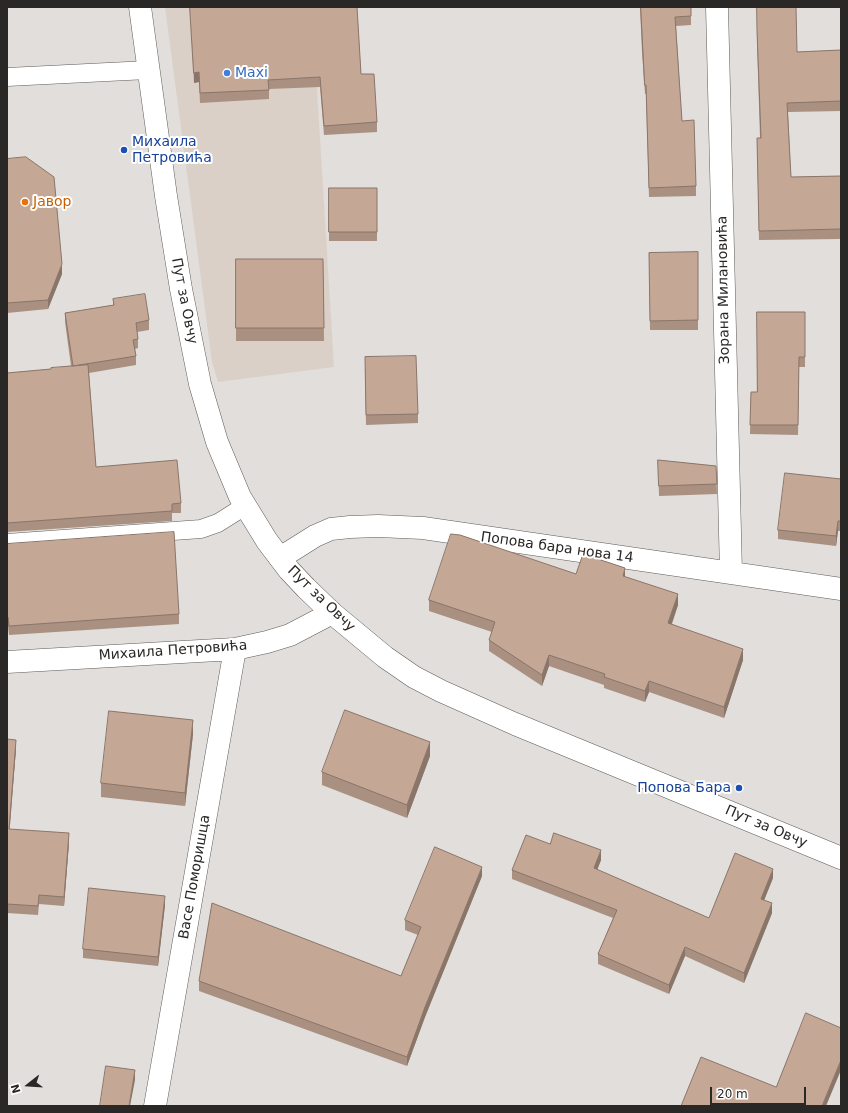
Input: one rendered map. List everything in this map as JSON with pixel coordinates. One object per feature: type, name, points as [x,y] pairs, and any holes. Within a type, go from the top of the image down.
[{"type":"street","name":"Пут за Овчу","points":[[140,7],[179,281],[200,384],[217,442],[245,506],[289,570],[332,613],[385,657],[414,677],[441,691],[515,724],[841,858]]},
{"type":"street","name":"Зорана Милановића","points":[[717,7],[731,573]]},
{"type":"street","name":"Попова бара нова 14","points":[[280,558],[315,536],[331,529],[378,526],[423,528],[841,590]]},
{"type":"street","name":"Михаила Петровића","points":[[7,662],[234,648],[267,642],[290,635],[332,613]]},
{"type":"street","name":"Васе Поморишца","points":[[155,1106],[234,648]]},
{"type":"lane","points":[[7,77],[148,70]]},
{"type":"lane","points":[[7,543],[201,529],[218,523],[245,506]]},
{"type":"shaded area","points":[[165,7],[312,7],[334,367],[218,382],[212,362]]},
{"type":"building","points":[[190,7],[357,7],[361,74],[374,74],[377,122],[324,126],[320,77],[268,80],[269,90],[200,93],[199,72],[194,73]]},
{"type":"building","points":[[641,7],[691,7],[691,16],[675,17],[682,121],[694,120],[696,186],[649,188],[646,85]]},
{"type":"building","points":[[757,7],[796,7],[797,52],[841,50],[841,101],[787,103],[791,177],[841,176],[841,229],[759,231],[757,138],[761,138]]},
{"type":"building","points":[[26,157],[54,177],[62,264],[48,300],[7,303],[7,159]]},
{"type":"building","points":[[329,188],[377,188],[377,232],[329,232]]},
{"type":"building","points":[[698,252],[698,320],[650,321],[649,253]]},
{"type":"building","points":[[236,259],[323,259],[324,328],[236,328]]},
{"type":"building","points":[[145,294],[149,320],[136,323],[138,339],[133,340],[136,356],[73,366],[65,313],[114,305],[113,299]]},
{"type":"building","points":[[757,312],[805,312],[805,357],[799,357],[798,425],[750,425],[751,392],[757,392]]},
{"type":"building","points":[[416,356],[418,414],[366,415],[365,357]]},
{"type":"building","points":[[88,365],[96,467],[177,460],[181,503],[172,504],[172,511],[7,523],[7,373]]},
{"type":"building","points":[[658,460],[716,466],[717,484],[659,486]]},
{"type":"building","points":[[785,473],[841,479],[841,521],[838,521],[836,536],[778,530]]},
{"type":"building","points":[[174,532],[179,614],[9,626],[7,617],[7,544]]},
{"type":"building","points":[[451,534],[460,535],[576,574],[583,554],[625,568],[623,576],[678,594],[668,623],[743,649],[724,707],[649,681],[645,691],[604,677],[605,674],[549,655],[542,675],[489,640],[495,622],[429,600]]},
{"type":"building","points":[[345,710],[430,742],[407,805],[322,772]]},
{"type":"building","points":[[109,711],[193,720],[185,793],[101,783]]},
{"type":"building","points":[[7,739],[16,740],[9,829],[69,833],[64,897],[39,895],[38,906],[7,904]]},
{"type":"building","points":[[554,833],[601,850],[594,868],[709,918],[735,853],[773,869],[761,899],[772,903],[744,973],[685,947],[669,985],[598,954],[617,910],[512,870],[526,835],[550,844]]},
{"type":"building","points":[[435,847],[482,867],[425,1007],[407,1057],[199,981],[212,903],[401,976],[421,927],[405,920]]},
{"type":"building","points":[[89,888],[165,896],[158,957],[83,949]]},
{"type":"building","points":[[806,1013],[841,1028],[841,1060],[822,1106],[681,1106],[701,1057],[776,1087]]},
{"type":"building","points":[[106,1066],[135,1070],[129,1106],[100,1106]]},
{"type":"place","name":"Maxi","points":[[227,73]]},
{"type":"place","name":"Михаила Петровића","points":[[124,150]]},
{"type":"place","name":"Јавор","points":[[25,202]]},
{"type":"place","name":"Попова Бара","points":[[739,788]]}]
